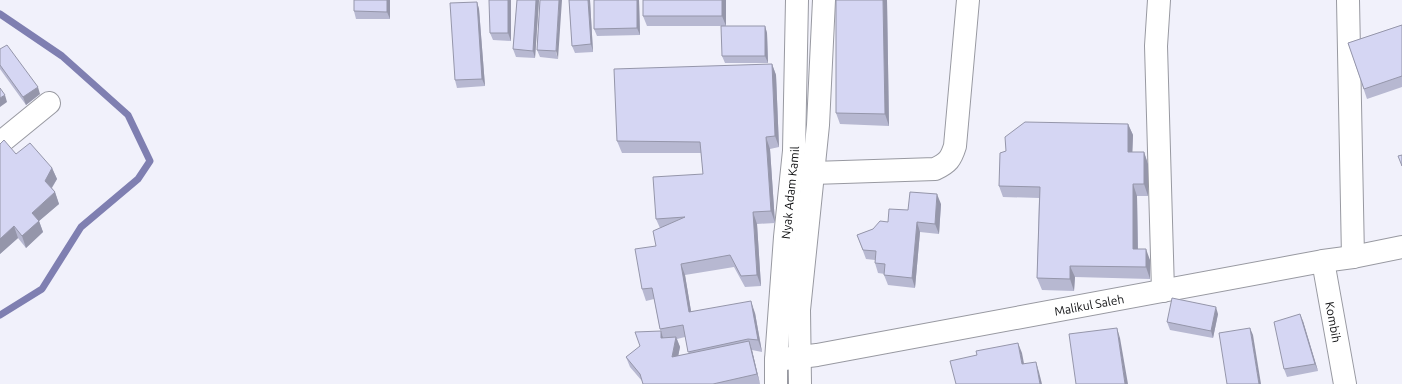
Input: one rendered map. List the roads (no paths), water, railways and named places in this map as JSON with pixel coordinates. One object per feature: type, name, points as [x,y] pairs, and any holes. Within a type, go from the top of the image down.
[{"type":"street","name":"Nyak Adam Kamil","points":[[776,384],[776,360],[785,237],[802,172],[794,151],[797,0]]},
{"type":"street","points":[[800,384],[799,310],[802,172],[818,125],[824,0]]},
{"type":"street","points":[[802,172],[935,169],[944,165],[951,157],[955,146],[968,0]]},
{"type":"street","points":[[1159,0],[1156,46],[1163,291]]},
{"type":"street","points":[[1348,0],[1353,257]]},
{"type":"street","points":[[0,143],[49,103]]},
{"type":"street","name":"Malikul Saleh","points":[[776,360],[817,355],[1402,247]]},
{"type":"street","name":"Kombih","points":[[1323,261],[1345,384]]},
{"type":"waterway","points":[[0,14],[62,56],[128,115],[150,161],[138,179],[81,227],[42,289],[0,315]]}]
